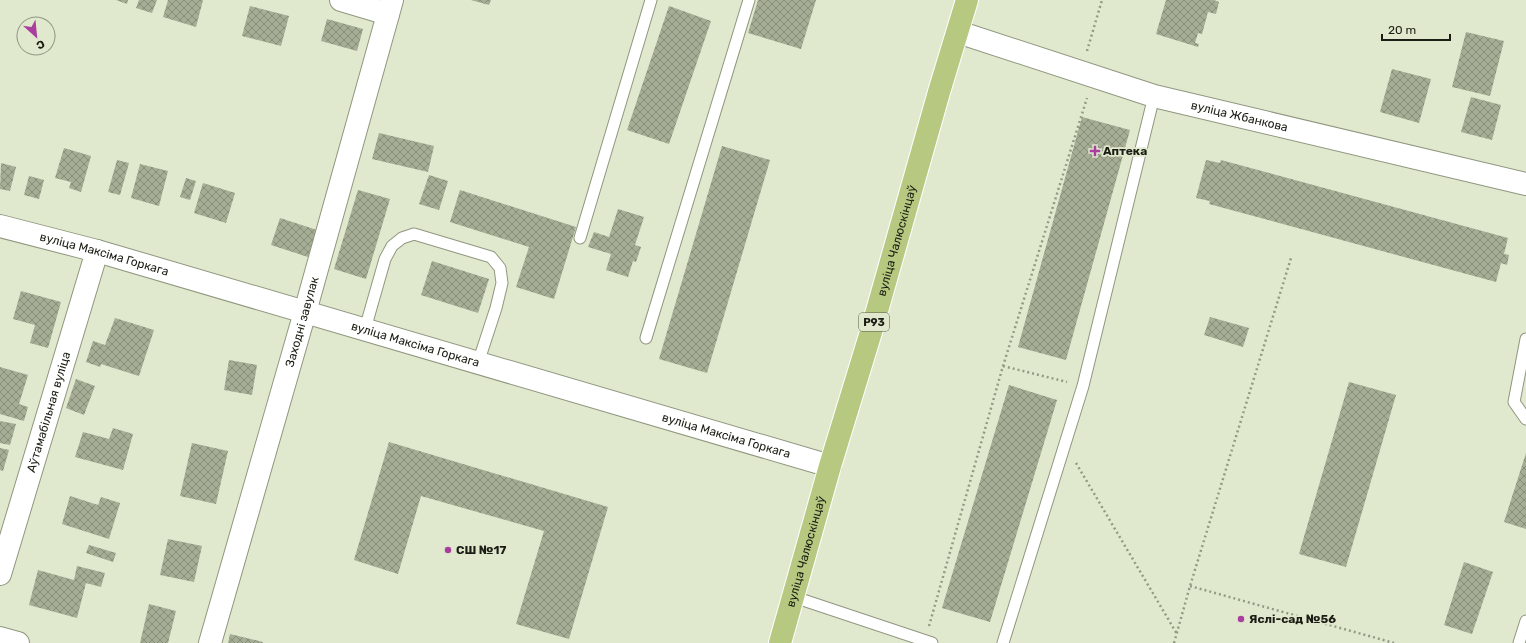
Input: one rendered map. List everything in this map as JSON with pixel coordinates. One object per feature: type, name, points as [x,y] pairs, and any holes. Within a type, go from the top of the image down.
[{"type":"main road","name":"вуліца Чалюскінцаў","points":[[780,643],[830,466],[873,325],[939,92],[967,0]]},
{"type":"street","points":[[341,0],[390,7]]},
{"type":"street","name":"Заходні завулак","points":[[210,643],[305,312],[390,7]]},
{"type":"street","name":"вуліца Жбанкова","points":[[958,32],[1154,96],[1526,184]]},
{"type":"street","name":"вуліца Максіма Горкага","points":[[0,226],[97,251],[830,466]]},
{"type":"street","name":"Аўтамабільная вуліца","points":[[0,574],[97,251]]},
{"type":"street","points":[[0,638],[18,643]]},
{"type":"lane","points":[[580,238],[651,0]]},
{"type":"lane","points":[[646,338],[749,0]]},
{"type":"lane","points":[[1003,643],[1083,386],[1154,96]]},
{"type":"lane","points":[[365,330],[385,260],[392,246],[402,238],[414,234],[483,254],[491,257],[500,268],[502,283],[496,308],[478,363]]},
{"type":"lane","points":[[1526,340],[1514,402],[1526,419]]},
{"type":"lane","points":[[794,597],[929,642]]},
{"type":"lane","points":[[1520,643],[1526,621]]},
{"type":"path","points":[[929,642],[1003,366],[1088,74],[1102,0]]},
{"type":"path","points":[[1174,643],[1190,586],[1291,258]]},
{"type":"path","points":[[1003,366],[1083,386]]},
{"type":"path","points":[[1065,443],[1177,634]]},
{"type":"path","points":[[1190,586],[1394,643]]},
{"type":"building","points":[[116,0],[128,0],[127,4]]},
{"type":"building","points":[[139,0],[157,0],[152,13],[136,8]]},
{"type":"building","points":[[168,0],[203,0],[196,27],[163,17]]},
{"type":"building","points":[[471,0],[491,0],[489,5]]},
{"type":"building","points":[[758,0],[816,0],[801,49],[748,33]]},
{"type":"building","points":[[1166,0],[1214,0],[1219,2],[1216,14],[1208,12],[1202,34],[1198,33],[1195,43],[1199,44],[1198,47],[1156,34]]},
{"type":"building","points":[[250,6],[289,16],[281,46],[242,36]]},
{"type":"building","points":[[669,6],[711,21],[669,144],[627,130]]},
{"type":"building","points":[[327,19],[363,29],[357,51],[321,41]]},
{"type":"building","points":[[1466,32],[1504,41],[1490,96],[1452,87]]},
{"type":"building","points":[[1392,69],[1431,79],[1419,123],[1380,112]]},
{"type":"building","points":[[1471,97],[1501,105],[1492,140],[1461,132]]},
{"type":"building","points":[[1082,117],[1130,130],[1066,360],[1018,347]]},
{"type":"building","points":[[379,133],[434,146],[428,172],[372,159]]},
{"type":"building","points":[[722,146],[770,160],[707,373],[659,359]]},
{"type":"building","points":[[64,148],[91,156],[81,192],[69,188],[71,182],[55,178]]},
{"type":"building","points":[[117,160],[129,163],[120,195],[108,192]]},
{"type":"building","points":[[1206,160],[1220,163],[1221,160],[1508,238],[1504,254],[1509,255],[1507,265],[1501,263],[1496,282],[1209,204],[1210,201],[1196,198]]},
{"type":"building","points":[[1,163],[16,167],[10,191],[0,189]]},
{"type":"building","points":[[140,164],[168,171],[159,206],[131,198]]},
{"type":"building","points":[[429,175],[448,181],[439,210],[419,204]]},
{"type":"building","points":[[29,176],[44,180],[39,199],[24,195]]},
{"type":"building","points":[[186,178],[196,181],[190,200],[180,197]]},
{"type":"building","points":[[203,183],[235,193],[226,223],[194,213]]},
{"type":"building","points":[[358,190],[390,199],[366,279],[334,269]]},
{"type":"building","points":[[460,190],[576,227],[554,299],[516,287],[529,247],[450,222]]},
{"type":"building","points":[[618,209],[644,217],[635,245],[641,247],[636,262],[633,261],[628,277],[606,270],[611,254],[588,247],[594,232],[609,237]]},
{"type":"building","points":[[280,218],[317,230],[308,257],[271,245]]},
{"type":"building","points":[[432,261],[489,279],[478,313],[421,295]]},
{"type":"building","points":[[21,291],[61,302],[48,348],[30,343],[35,325],[13,319]]},
{"type":"building","points":[[1210,317],[1249,328],[1243,347],[1204,335]]},
{"type":"building","points":[[115,318],[154,330],[139,376],[101,364],[100,367],[86,362],[93,341],[105,345]]},
{"type":"building","points":[[229,360],[257,365],[252,395],[224,390]]},
{"type":"building","points":[[0,367],[28,375],[19,404],[28,407],[24,421],[0,414]]},
{"type":"building","points":[[76,379],[95,386],[84,415],[66,408]]},
{"type":"building","points":[[1349,382],[1396,395],[1346,567],[1299,554]]},
{"type":"building","points":[[1009,385],[1057,400],[990,622],[942,608]]},
{"type":"building","points":[[0,421],[16,424],[10,445],[0,443]]},
{"type":"building","points":[[113,428],[133,434],[123,470],[75,457],[83,432],[109,439]]},
{"type":"building","points":[[389,442],[608,507],[569,639],[516,624],[544,531],[421,496],[398,574],[354,560]]},
{"type":"building","points":[[192,443],[228,451],[216,504],[180,496]]},
{"type":"building","points":[[0,448],[9,450],[3,471],[0,470]]},
{"type":"building","points":[[1526,453],[1526,529],[1504,522]]},
{"type":"building","points":[[70,496],[98,505],[101,497],[120,503],[109,539],[62,524]]},
{"type":"building","points":[[168,539],[202,546],[194,582],[160,575]]},
{"type":"building","points":[[89,545],[116,553],[113,562],[86,553]]},
{"type":"building","points":[[1464,562],[1493,572],[1472,634],[1444,625]]},
{"type":"building","points":[[77,566],[105,573],[101,587],[86,583],[77,618],[29,605],[38,570],[74,580]]},
{"type":"building","points":[[149,604],[176,611],[168,643],[140,643]]},
{"type":"building","points":[[230,634],[263,642],[263,643],[228,643]]},
{"type":"place","name":"Аптека","points":[[1095,151]]},
{"type":"place","name":"СШ №17","points":[[448,550]]},
{"type":"place","name":"Яслі-сад №56","points":[[1241,619]]}]
